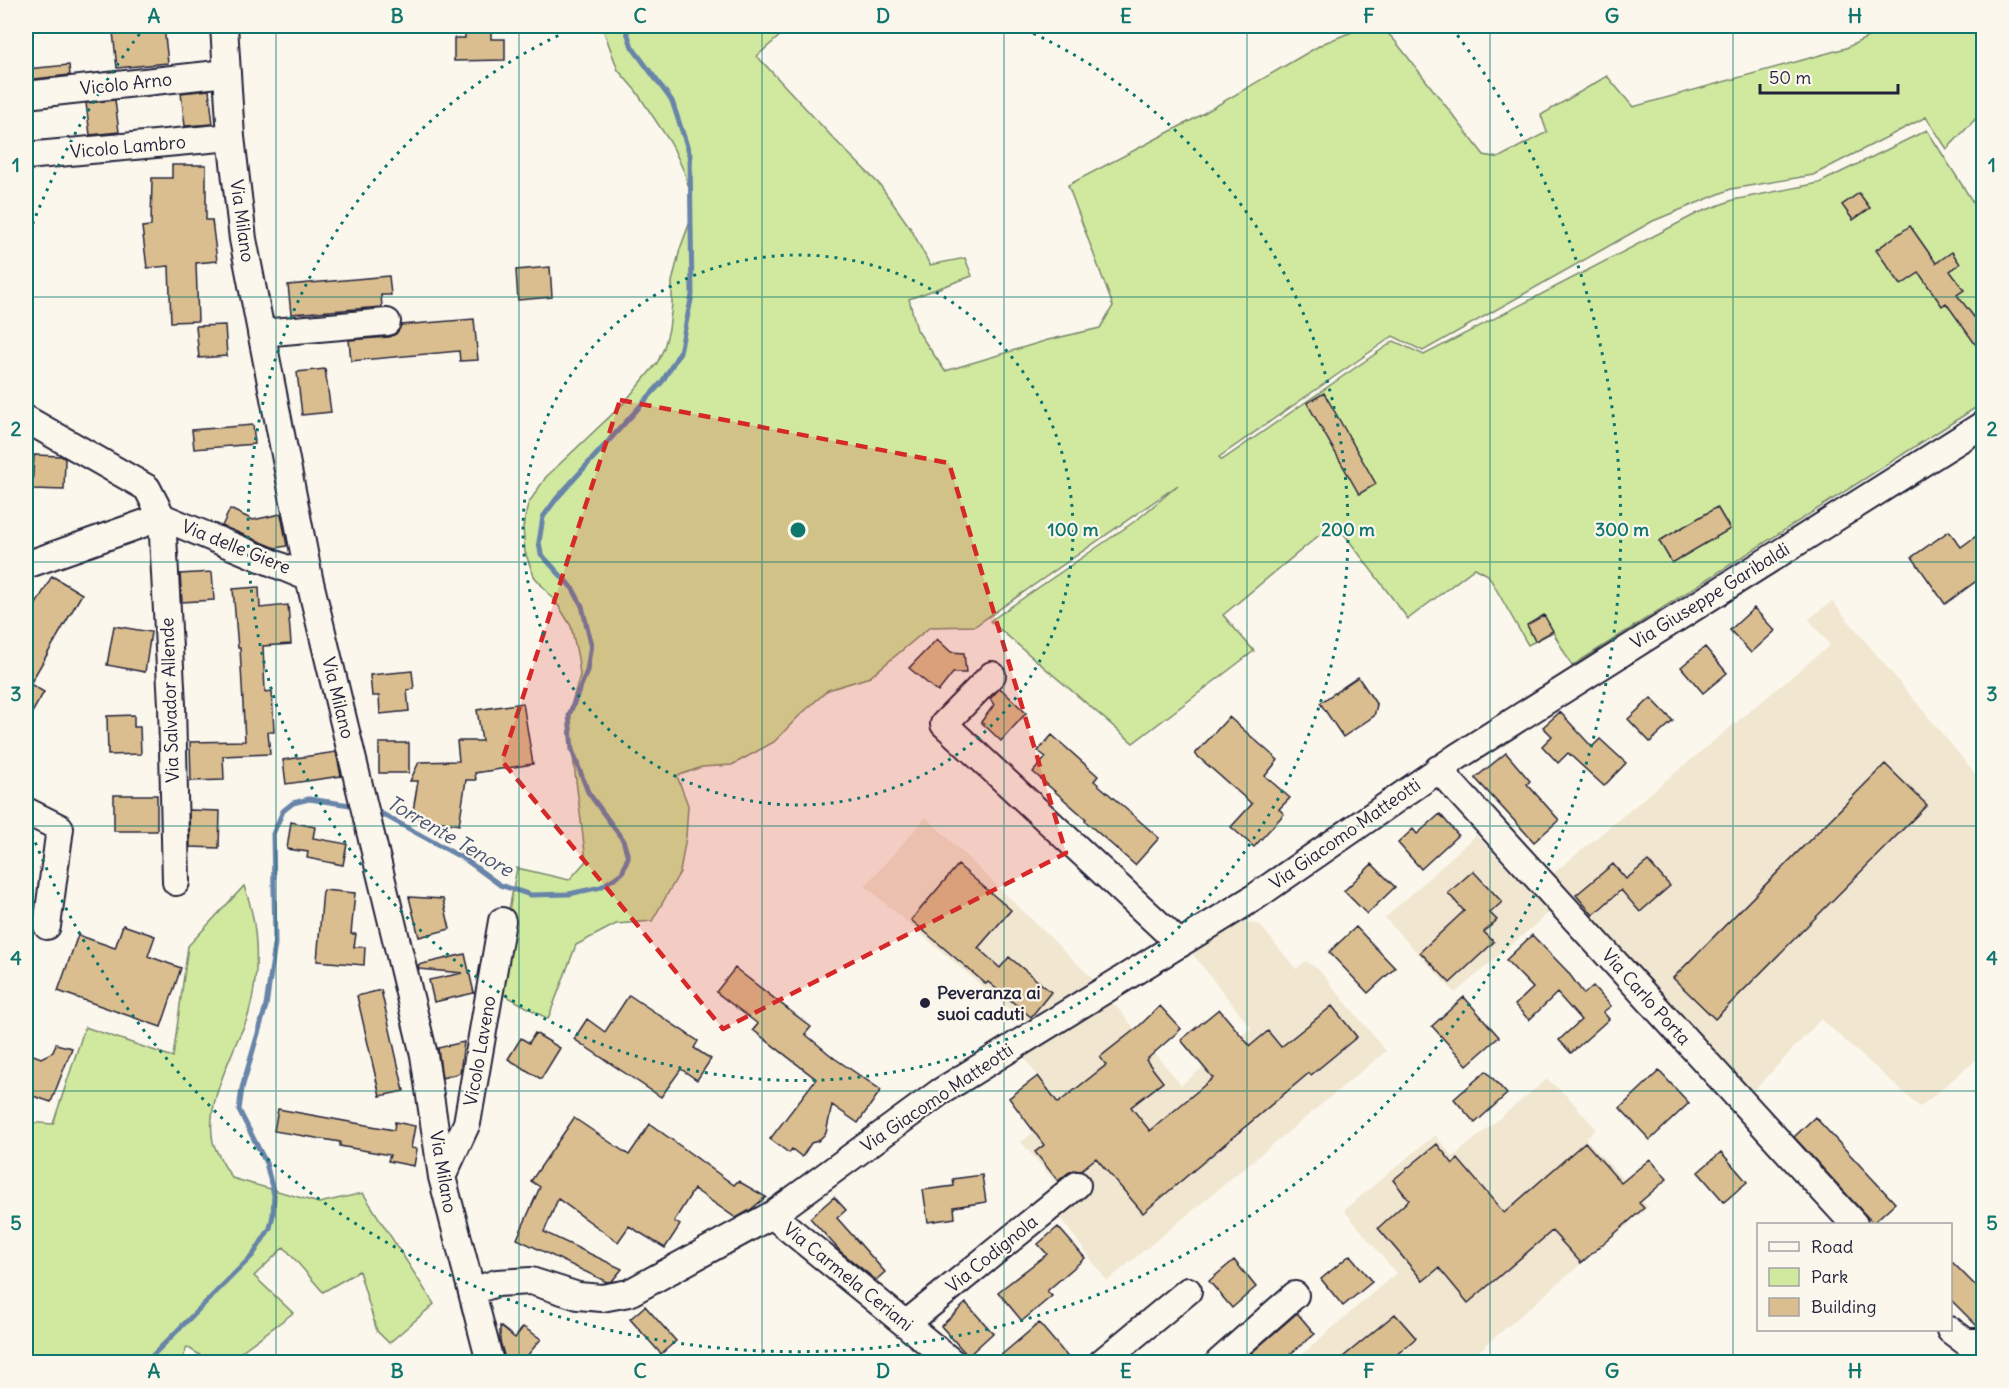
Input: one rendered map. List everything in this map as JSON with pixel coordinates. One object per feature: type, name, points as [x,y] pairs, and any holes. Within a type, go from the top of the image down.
[{"type":"street","name":"Via Milano","points":[[224,26],[231,137],[243,239],[309,578],[424,1054],[442,1177],[490,1362]]},
{"type":"street","name":"Vicolo Arno","points":[[26,95],[227,73]]},
{"type":"street","name":"Vicolo Lambro","points":[[26,156],[231,137]]},
{"type":"street","points":[[261,333],[387,322]]},
{"type":"street","points":[[26,419],[147,488],[162,517],[26,565]]},
{"type":"street","name":"Via Giuseppe Garibaldi","points":[[1438,770],[1983,424]]},
{"type":"street","name":"Via delle Giere","points":[[162,517],[309,578]]},
{"type":"street","name":"Via Salvador Allende","points":[[162,517],[172,705],[176,882]]},
{"type":"street","points":[[992,675],[944,724],[1180,944]]},
{"type":"street","name":"Via Giacomo Matteotti","points":[[472,1291],[496,1283],[531,1281],[578,1296],[602,1298],[628,1293],[772,1215],[940,1092],[1255,897],[1438,770]]},
{"type":"street","name":"Via Carlo Porta","points":[[1438,770],[1853,1223]]},
{"type":"street","points":[[26,811],[60,828],[46,926]]},
{"type":"street","name":"Vicolo Laveno","points":[[442,1177],[467,1123],[502,921]]},
{"type":"street","name":"Via Codignola","points":[[906,1324],[1077,1185]]},
{"type":"street","name":"Via Carmela Ceriani","points":[[772,1215],[952,1362]]},
{"type":"street","points":[[1102,1362],[1188,1292]]},
{"type":"street","points":[[1219,1362],[1295,1295]]},
{"type":"street","points":[[1952,1331],[1966,1342],[1983,1342]]},
{"type":"highlighted area","points":[[620,400],[949,463],[1066,853],[723,1029],[502,761]]},
{"type":"shaded area","points":[[1832,601],[1983,783],[1983,1054],[1920,1107],[1821,1019],[1749,1096],[1565,899],[1455,993],[1385,918],[1476,835],[1532,894],[1549,877],[1830,645],[1809,619]]},
{"type":"shaded area","points":[[926,817],[1097,983],[1181,1085],[1251,1028],[1192,953],[1242,922],[1260,925],[1296,969],[1306,961],[1318,969],[1386,1051],[1107,1281],[1056,1212],[1071,1200],[1021,1142],[1063,1110],[1023,1056],[1051,1040],[1024,1022],[865,886]]},
{"type":"shaded area","points":[[1547,1079],[1568,1097],[1596,1129],[1586,1139],[1648,1207],[1466,1362],[1293,1362],[1396,1273],[1344,1210],[1435,1135],[1453,1157]]},
{"type":"green space","points":[[602,26],[791,26],[757,56],[880,185],[911,229],[930,265],[965,258],[972,276],[909,299],[917,330],[945,371],[1048,340],[1100,328],[1113,306],[1068,185],[1192,120],[1324,43],[1367,26],[1381,26],[1484,155],[1498,158],[1547,132],[1541,115],[1607,76],[1633,107],[1846,48],[1890,26],[1983,26],[1983,111],[1947,149],[1926,117],[1813,175],[1731,189],[1653,221],[1423,351],[1393,336],[1219,457],[1222,460],[1394,341],[1424,355],[1698,213],[1733,200],[1819,183],[1927,130],[1983,218],[1983,403],[1572,666],[1553,632],[1528,645],[1488,575],[1475,568],[1408,619],[1335,522],[1223,615],[1254,651],[1133,743],[990,621],[1138,519],[1178,485],[975,626],[930,627],[870,677],[828,690],[774,742],[732,765],[702,767],[677,776],[688,805],[686,837],[680,872],[652,921],[616,924],[576,945],[548,1019],[494,989],[517,868],[569,880],[586,861],[568,716],[580,675],[578,658],[571,626],[558,605],[534,576],[525,552],[523,527],[528,504],[546,477],[623,404],[657,363],[669,329],[672,282],[680,249],[692,216],[692,199],[685,174],[672,145],[636,91],[618,70]]},
{"type":"green space","points":[[244,886],[255,932],[255,981],[247,1019],[222,1077],[214,1103],[213,1142],[221,1161],[232,1178],[319,1203],[363,1193],[434,1304],[389,1343],[377,1331],[359,1271],[323,1292],[284,1247],[254,1276],[293,1313],[238,1354],[233,1362],[211,1362],[187,1347],[181,1362],[26,1362],[26,1122],[53,1124],[85,1027],[173,1057],[188,946]]},
{"type":"green space","points":[[1972,1347],[1983,1358],[1983,1362],[1961,1362]]},
{"type":"building","points":[[164,27],[168,63],[117,68],[113,32]]},
{"type":"building","points":[[465,30],[491,30],[491,39],[505,39],[505,60],[454,61],[454,38],[465,38]]},
{"type":"building","points":[[69,65],[70,75],[26,80],[26,69]]},
{"type":"building","points":[[209,90],[213,124],[185,126],[181,93]]},
{"type":"building","points":[[115,100],[119,132],[90,135],[86,103]]},
{"type":"building","points":[[172,165],[206,165],[206,220],[212,220],[217,261],[196,263],[198,321],[171,322],[169,266],[147,268],[142,227],[151,226],[152,178],[172,178]]},
{"type":"building","points":[[1859,193],[1870,208],[1853,220],[1842,205]]},
{"type":"building","points":[[1910,226],[1936,263],[1952,252],[1960,264],[1950,271],[1964,290],[1957,295],[1974,317],[1983,311],[1983,355],[1946,303],[1942,306],[1919,273],[1901,285],[1876,250]]},
{"type":"building","points":[[550,267],[552,297],[518,300],[516,270]]},
{"type":"building","points":[[389,276],[391,295],[381,295],[382,307],[291,314],[288,285]]},
{"type":"building","points":[[474,319],[478,360],[460,361],[459,351],[351,361],[349,340],[389,337],[396,334],[401,325]]},
{"type":"building","points":[[225,325],[227,356],[199,358],[196,326]]},
{"type":"building","points":[[325,369],[331,412],[302,415],[297,372]]},
{"type":"building","points":[[1324,393],[1376,484],[1359,494],[1307,403]]},
{"type":"building","points":[[253,425],[255,444],[194,449],[192,430]]},
{"type":"building","points":[[34,455],[61,456],[65,459],[64,490],[32,489]]},
{"type":"building","points":[[1717,507],[1730,529],[1672,563],[1659,541]]},
{"type":"building","points":[[230,509],[253,520],[281,514],[287,546],[276,548],[222,526]]},
{"type":"building","points":[[1949,531],[1961,547],[1983,531],[1983,576],[1945,604],[1912,557]]},
{"type":"building","points":[[212,572],[214,600],[182,602],[180,574]]},
{"type":"building","points":[[52,576],[82,594],[30,684],[44,692],[26,723],[26,622]]},
{"type":"building","points":[[259,587],[260,608],[288,605],[291,644],[263,646],[265,692],[272,691],[274,732],[268,732],[270,754],[223,756],[224,780],[191,781],[190,742],[245,741],[240,648],[238,648],[233,589]]},
{"type":"building","points":[[1754,608],[1775,631],[1751,653],[1730,630]]},
{"type":"building","points":[[1544,615],[1553,631],[1535,641],[1527,625]]},
{"type":"building","points":[[114,626],[151,632],[145,672],[107,665]]},
{"type":"building","points":[[937,639],[951,652],[964,653],[966,673],[953,673],[938,692],[909,668]]},
{"type":"building","points":[[1705,647],[1727,673],[1703,693],[1681,667]]},
{"type":"building","points":[[412,671],[414,689],[407,690],[409,711],[380,714],[379,696],[372,696],[370,675]]},
{"type":"building","points":[[1358,677],[1377,705],[1374,716],[1343,737],[1320,703]]},
{"type":"building","points":[[1000,688],[1026,713],[1001,741],[981,722],[994,705],[990,699]]},
{"type":"building","points":[[1651,698],[1673,721],[1650,742],[1628,719]]},
{"type":"building","points":[[523,703],[533,764],[475,773],[476,780],[466,780],[459,825],[412,817],[418,781],[410,781],[419,762],[459,761],[457,741],[482,741],[477,710]]},
{"type":"building","points":[[1560,712],[1592,747],[1600,739],[1626,763],[1604,786],[1568,753],[1558,763],[1542,746],[1552,736],[1543,727]]},
{"type":"building","points":[[134,715],[134,727],[140,727],[141,754],[108,755],[107,716]]},
{"type":"building","points":[[1229,717],[1278,760],[1265,776],[1290,798],[1279,809],[1284,814],[1254,847],[1231,827],[1252,804],[1195,754]]},
{"type":"building","points":[[1052,735],[1098,776],[1094,781],[1159,838],[1135,865],[1033,772],[1046,757],[1038,751]]},
{"type":"building","points":[[379,743],[409,743],[409,773],[379,773]]},
{"type":"building","points":[[336,752],[341,776],[286,784],[283,760]]},
{"type":"building","points":[[1506,753],[1530,781],[1527,784],[1559,820],[1534,842],[1475,778]]},
{"type":"building","points":[[1885,764],[1927,805],[1715,1019],[1673,978]]},
{"type":"building","points":[[114,795],[157,795],[157,831],[114,831]]},
{"type":"building","points":[[189,810],[220,811],[219,848],[190,847]]},
{"type":"building","points":[[1440,814],[1458,835],[1421,869],[1398,843],[1413,829],[1417,834]]},
{"type":"building","points":[[291,822],[315,827],[313,838],[347,844],[343,865],[307,858],[308,852],[287,849]]},
{"type":"building","points":[[1648,861],[1670,886],[1640,912],[1621,890],[1593,915],[1576,895],[1613,864],[1626,879]]},
{"type":"building","points":[[1372,864],[1395,887],[1367,914],[1344,891]]},
{"type":"building","points":[[958,865],[1011,910],[978,948],[1000,968],[1009,957],[1051,992],[1031,1017],[988,982],[986,984],[911,920]]},
{"type":"building","points":[[1473,871],[1502,902],[1490,913],[1497,920],[1484,932],[1494,942],[1450,983],[1420,952],[1464,911],[1448,893]]},
{"type":"building","points":[[323,890],[355,893],[351,934],[356,934],[354,947],[365,947],[364,965],[317,961]]},
{"type":"building","points":[[409,897],[443,899],[450,929],[419,937]]},
{"type":"building","points":[[123,925],[155,936],[148,956],[181,968],[161,1027],[58,991],[78,935],[115,948]]},
{"type":"building","points":[[1356,927],[1395,968],[1368,993],[1329,952]]},
{"type":"building","points":[[1532,935],[1567,971],[1584,994],[1593,986],[1611,1006],[1603,1012],[1609,1019],[1571,1053],[1559,1040],[1581,1020],[1557,993],[1529,1020],[1515,1005],[1533,988],[1506,960]]},
{"type":"building","points":[[465,954],[474,993],[434,1002],[429,980],[463,973],[419,969],[418,965]]},
{"type":"building","points":[[735,968],[811,1027],[805,1034],[834,1058],[881,1090],[858,1123],[832,1105],[826,1133],[818,1141],[811,1143],[802,1157],[792,1149],[789,1153],[770,1139],[816,1079],[753,1030],[758,1024],[716,992]]},
{"type":"building","points":[[381,990],[404,1091],[380,1096],[357,996]]},
{"type":"building","points":[[629,995],[698,1041],[694,1048],[711,1059],[697,1080],[681,1069],[661,1097],[574,1039],[587,1019],[605,1032]]},
{"type":"building","points":[[1464,997],[1499,1037],[1467,1065],[1432,1026]]},
{"type":"building","points":[[1160,1006],[1181,1029],[1146,1060],[1163,1082],[1131,1107],[1150,1131],[1213,1078],[1181,1040],[1219,1009],[1250,1046],[1268,1031],[1281,1047],[1332,1006],[1357,1037],[1311,1075],[1309,1073],[1143,1213],[1096,1158],[1080,1171],[1074,1170],[1058,1181],[1035,1152],[1044,1145],[1009,1098],[1038,1076],[1058,1103],[1106,1065],[1100,1057]]},
{"type":"building","points":[[535,1033],[560,1048],[541,1079],[508,1059],[521,1038],[529,1043]]},
{"type":"building","points":[[464,1042],[460,1073],[442,1078],[438,1048]]},
{"type":"building","points":[[56,1044],[72,1048],[51,1102],[33,1096],[26,1080],[26,1052],[41,1058],[53,1052]]},
{"type":"building","points":[[1486,1071],[1507,1094],[1475,1123],[1454,1099]]},
{"type":"building","points":[[1659,1071],[1689,1103],[1650,1140],[1620,1108]]},
{"type":"building","points":[[278,1109],[394,1130],[395,1122],[415,1126],[411,1148],[417,1149],[414,1166],[388,1161],[390,1155],[340,1146],[340,1142],[274,1131]]},
{"type":"building","points":[[1815,1117],[1895,1203],[1873,1223],[1794,1137]]},
{"type":"building","points":[[574,1118],[629,1155],[650,1124],[734,1185],[738,1181],[766,1197],[736,1218],[694,1189],[674,1221],[680,1225],[665,1248],[629,1226],[618,1242],[558,1199],[544,1232],[622,1269],[612,1281],[607,1282],[517,1239],[540,1187],[531,1181]]},
{"type":"building","points":[[1585,1142],[1621,1183],[1650,1159],[1667,1179],[1639,1203],[1644,1208],[1581,1263],[1552,1231],[1468,1303],[1439,1268],[1423,1281],[1378,1228],[1409,1200],[1393,1180],[1437,1144],[1453,1164],[1458,1159],[1504,1213]]},
{"type":"building","points":[[1721,1152],[1747,1182],[1724,1202],[1698,1172]]},
{"type":"building","points":[[982,1175],[986,1202],[954,1207],[955,1218],[928,1222],[923,1190],[954,1186],[953,1179]]},
{"type":"building","points":[[834,1197],[846,1210],[837,1218],[885,1272],[876,1280],[841,1252],[810,1218]]},
{"type":"building","points":[[1058,1227],[1085,1258],[1047,1291],[1052,1296],[1022,1321],[998,1292],[1047,1254],[1038,1244]]},
{"type":"building","points":[[1350,1255],[1372,1282],[1343,1306],[1321,1279]]},
{"type":"building","points":[[1234,1260],[1256,1287],[1232,1308],[1209,1281]]},
{"type":"building","points":[[1952,1262],[1983,1293],[1983,1327],[1978,1327],[1952,1301]]},
{"type":"building","points":[[966,1303],[993,1333],[968,1356],[941,1326]]},
{"type":"building","points":[[645,1306],[676,1341],[661,1354],[630,1319]]},
{"type":"building","points":[[1297,1313],[1315,1334],[1280,1362],[1241,1362]]},
{"type":"building","points":[[1395,1314],[1416,1338],[1388,1362],[1337,1362]]},
{"type":"building","points":[[1039,1323],[1072,1362],[993,1362]]},
{"type":"building","points":[[500,1326],[515,1338],[523,1327],[541,1339],[522,1362],[510,1362],[505,1359],[500,1341]]},
{"type":"waterway","name":"Torrente Tenore","points":[[375,810],[466,860],[500,885],[531,895],[569,894],[601,887],[622,873],[628,857],[623,840],[588,792],[572,750],[569,715],[587,671],[591,644],[582,606],[573,589],[541,554],[539,542],[543,517],[557,498],[662,382],[680,352],[692,295],[690,155],[672,101],[632,47],[625,26]]},
{"type":"waterway","name":"Torrente Tenore","points":[[148,1362],[253,1255],[270,1228],[274,1195],[266,1163],[239,1110],[242,1088],[266,1006],[275,944],[273,834],[283,811],[293,803],[309,799],[357,806]]},
{"type":"place","name":"Peveranza ai suoi caduti","points":[[925,1003]]}]
